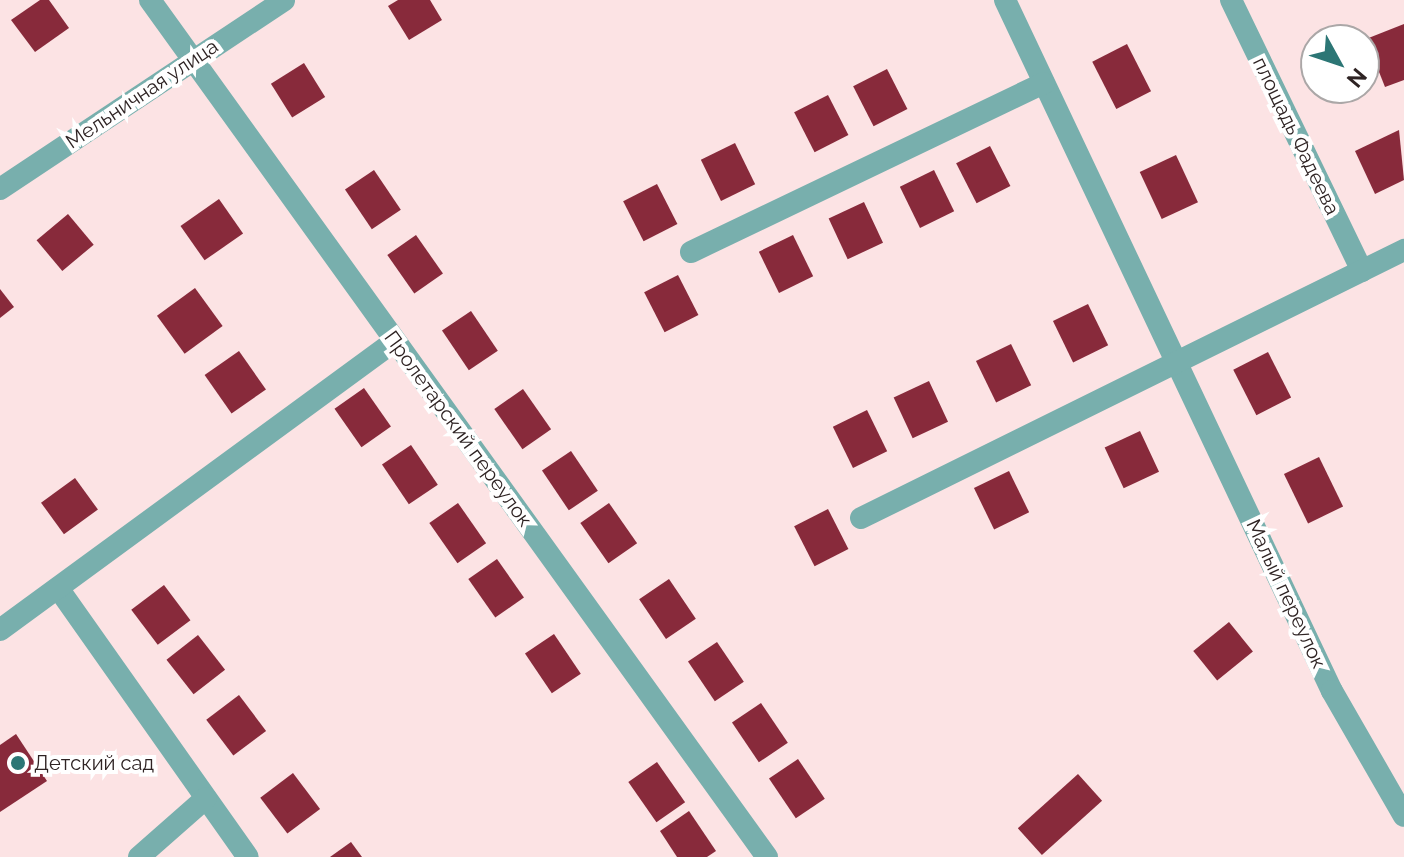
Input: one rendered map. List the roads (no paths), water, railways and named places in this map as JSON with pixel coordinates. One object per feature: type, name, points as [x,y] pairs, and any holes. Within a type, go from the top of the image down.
[{"type":"street","name":"Пролетарский переулок","points":[[150,0],[767,857]]},
{"type":"street","name":"Мельничная улица","points":[[0,189],[284,0]]},
{"type":"street","name":"Малый переулок","points":[[1005,0],[1332,691],[1404,816]]},
{"type":"street","name":"площадь Фадеева","points":[[1231,0],[1362,271]]},
{"type":"street","points":[[691,252],[1044,83]]},
{"type":"street","points":[[861,518],[1179,366],[1404,250]]},
{"type":"street","points":[[0,630],[395,341]]},
{"type":"street","points":[[58,588],[248,857]]},
{"type":"street","points":[[139,857],[206,798]]},
{"type":"place","name":"Детский сад","points":[[18,763]]}]
